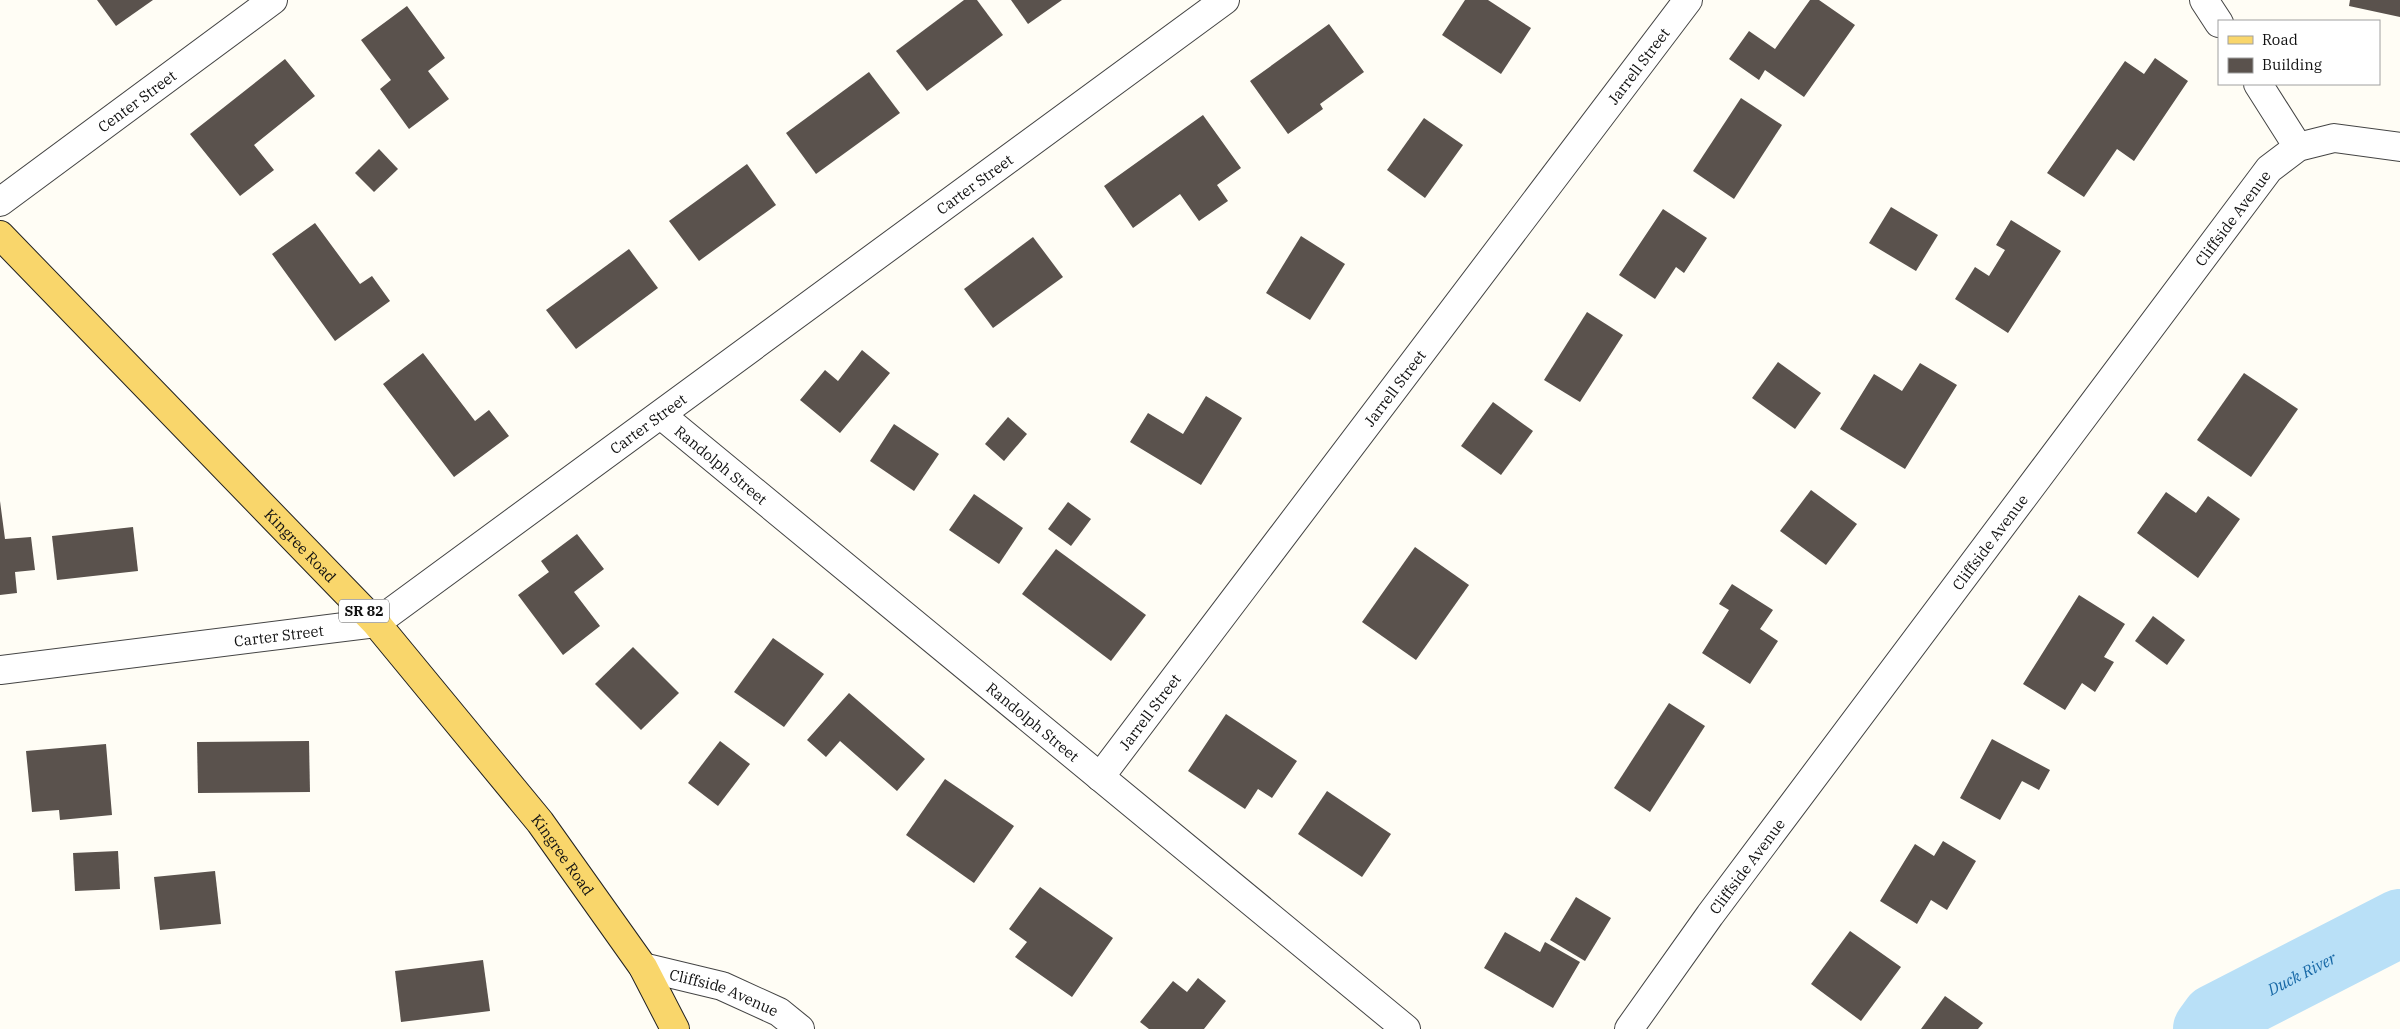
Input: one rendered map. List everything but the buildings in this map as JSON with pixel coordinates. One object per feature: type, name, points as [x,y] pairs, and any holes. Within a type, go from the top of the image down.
[{"type":"main road","name":"Kingree Road","points":[[0,235],[376,623],[540,822],[643,967],[675,1029]]},
{"type":"street","name":"Center Street","points":[[0,202],[273,0]]},
{"type":"street","name":"Carter Street","points":[[0,670],[376,623],[1225,0]]},
{"type":"street","name":"Jarrell Street","points":[[1100,777],[1688,0]]},
{"type":"street","points":[[2204,0],[2218,21]]},
{"type":"street","points":[[2259,85],[2298,147]]},
{"type":"street","name":"Cliffside Avenue","points":[[1629,1029],[1710,915],[2269,169],[2298,147],[2334,138],[2400,147]]},
{"type":"street","name":"Randolph Street","points":[[661,415],[1406,1029]]},
{"type":"street","name":"Cliffside Avenue","points":[[643,967],[722,986],[779,1012],[800,1029]]},
{"type":"waterway","name":"Duck River","points":[[2207,1029],[2215,1018],[2400,923]]}]
